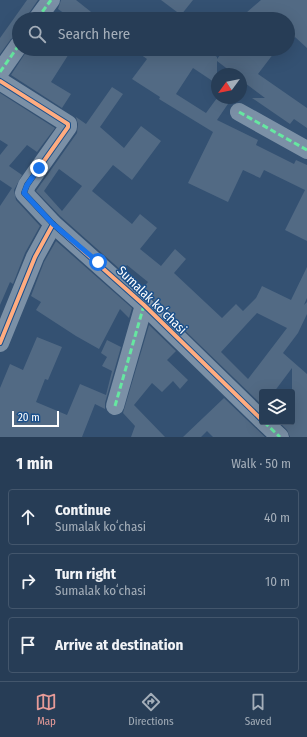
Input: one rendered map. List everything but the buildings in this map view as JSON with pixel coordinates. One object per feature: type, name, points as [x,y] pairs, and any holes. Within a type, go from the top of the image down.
[{"type":"street","points":[[42,12],[51,0]]},
{"type":"street","points":[[0,72],[12,56]]},
{"type":"street","name":"Sumalak koʻchasi","points":[[0,81],[68,124],[68,127],[24,189],[24,193],[53,224],[144,305],[259,417]]},
{"type":"street","points":[[239,112],[307,150]]},
{"type":"street","points":[[0,343],[35,257],[53,224]]},
{"type":"street","points":[[115,406],[144,305]]},
{"type":"street","points":[[267,425],[280,437]]},
{"type":"marked path","points":[[42,12],[51,0]]},
{"type":"marked path","points":[[0,72],[12,55]]},
{"type":"marked path","points":[[239,112],[307,150]]},
{"type":"marked path","points":[[115,406],[144,305]]},
{"type":"marked path","points":[[267,425],[280,437]]},
{"type":"cycle path","points":[[0,81],[68,124],[68,127],[27,185],[24,193],[53,224],[144,305],[259,417]]},
{"type":"cycle path","points":[[0,343],[35,257],[53,224]]},
{"type":"route","points":[[39,168],[24,189],[24,193],[53,224],[98,262]]}]
